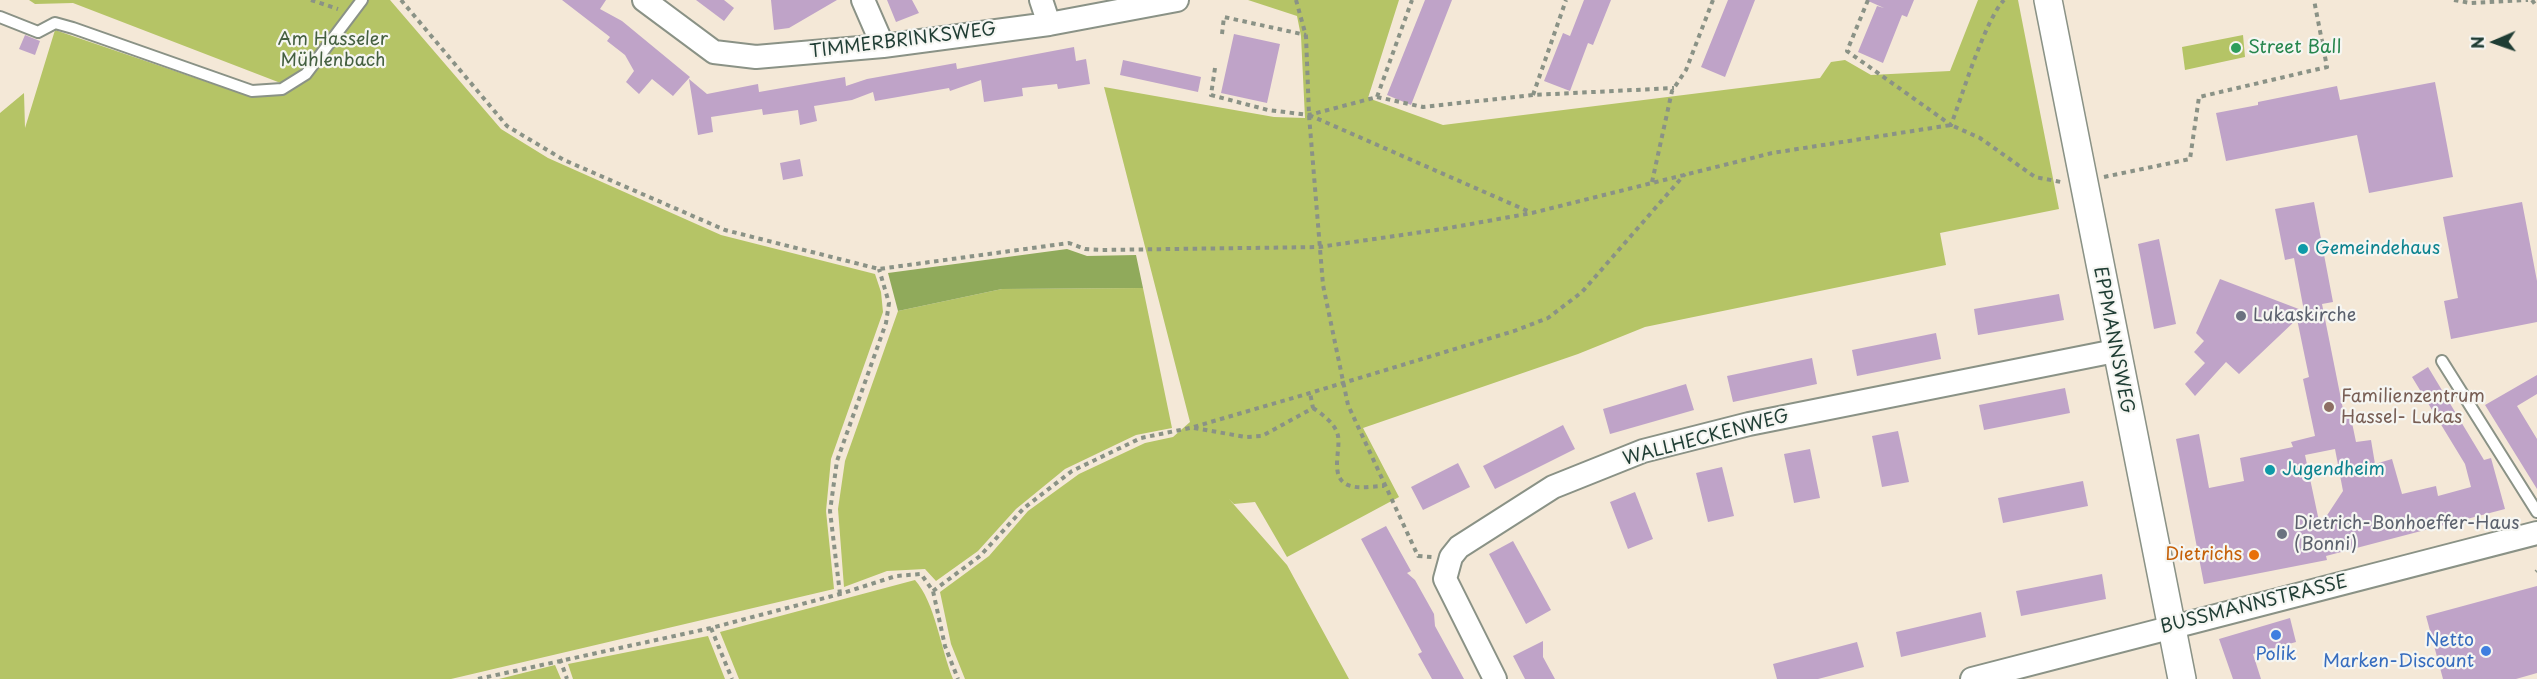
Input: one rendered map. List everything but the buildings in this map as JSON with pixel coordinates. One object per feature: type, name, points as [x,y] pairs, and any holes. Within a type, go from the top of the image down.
[{"type":"street","name":"TIMMERBRINKSWEG","points":[[644,0],[714,52],[756,57],[883,46],[1049,24],[1177,0]]},
{"type":"street","points":[[863,0],[883,46]]},
{"type":"street","points":[[1041,0],[1049,24]]},
{"type":"street","name":"EPPMANNSWEG","points":[[2048,0],[2115,351],[2182,679]]},
{"type":"street","name":"WALLHECKENWEG","points":[[1451,557],[1459,547],[1553,487],[1644,451],[1749,424],[2115,351]]},
{"type":"street","name":"BUSSMANNSTRASSE","points":[[1972,679],[2027,672],[2170,627],[2537,533]]},
{"type":"street","points":[[1451,557],[1445,579],[1495,679]]},
{"type":"lane","points":[[0,17],[38,32],[55,23],[73,28],[252,91],[282,88],[306,74],[362,0]]},
{"type":"lane","points":[[2442,361],[2537,512]]},
{"type":"path","points":[[310,0],[350,13]]},
{"type":"path","points":[[401,0],[507,126],[564,160],[725,231],[879,269],[1069,243],[1085,249],[1319,247],[1532,213],[1772,153],[1952,126]]},
{"type":"path","points":[[1296,0],[1306,36],[1309,115],[1319,247],[1348,405],[1418,556],[1451,557]]},
{"type":"path","points":[[1377,97],[1412,0]]},
{"type":"path","points":[[1533,95],[1566,0]]},
{"type":"path","points":[[1652,182],[1674,88],[1686,70],[1713,0]]},
{"type":"path","points":[[1868,0],[1847,51],[1952,126],[1980,138],[2035,177],[2062,182],[2082,181],[2190,159],[2199,97],[2327,67],[2314,0]]},
{"type":"path","points":[[1952,126],[1979,51],[1998,6],[2004,0]]},
{"type":"path","points":[[2454,0],[2470,3],[2530,0],[2537,7]]},
{"type":"path","points":[[1222,33],[1224,17],[1306,36]]},
{"type":"path","points":[[1215,68],[1211,95],[1268,110],[1309,115],[1532,213]]},
{"type":"path","points":[[1309,115],[1377,97],[1423,106],[1533,95],[1674,88]]},
{"type":"path","points":[[933,591],[980,556],[1024,508],[1072,471],[1141,438],[1190,428],[1310,393],[1514,332],[1548,318],[1582,292],[1685,174]]},
{"type":"path","points":[[840,594],[830,511],[837,461],[886,323],[889,303],[879,269]]},
{"type":"path","points":[[1310,393],[1313,408],[1322,414],[1338,434],[1336,461],[1343,480],[1350,486],[1384,486]]},
{"type":"path","points":[[1190,428],[1246,437],[1262,436],[1313,408]]},
{"type":"path","points":[[478,679],[560,659],[711,628],[840,594],[896,576],[921,574],[933,591],[945,646],[958,679]]},
{"type":"path","points":[[711,628],[732,679]]},
{"type":"path","points":[[560,659],[567,679]]},
{"type":"green space","name":"Am Hasseler Mühlenbach","points":[[29,0],[362,0],[365,3],[368,0],[390,0],[501,129],[548,158],[721,235],[875,274],[881,292],[883,312],[831,459],[826,511],[834,589],[451,679],[0,679],[0,113],[24,93],[25,128],[55,30],[248,96],[282,93],[291,87],[73,3],[35,4]]},
{"type":"green space","points":[[1248,0],[1399,0],[1368,98],[1443,125],[1820,78],[1831,62],[1845,60],[1871,75],[1950,71],[1978,0],[2018,0],[2059,209],[1940,233],[1946,265],[1645,327],[1578,354],[1363,428],[1399,497],[1287,557],[1255,502],[1234,504],[1229,499],[1287,565],[1349,679],[965,679],[951,644],[940,592],[989,556],[1028,511],[1079,474],[1145,443],[1173,437],[1190,422],[1104,87],[1274,117],[1305,118],[1301,36],[1297,16]]},
{"type":"green space","points":[[2243,35],[2245,57],[2185,70],[2182,47]]},
{"type":"green space","points":[[1067,249],[1087,256],[1136,255],[1143,288],[1002,289],[898,311],[888,273]]},
{"type":"green space","points":[[1143,288],[1172,428],[1136,435],[1065,469],[1016,509],[978,551],[936,581],[925,569],[887,571],[844,587],[838,509],[845,461],[898,311],[1002,289]]},
{"type":"green space","points":[[915,580],[922,589],[933,613],[953,679],[739,679],[720,632]]},
{"type":"green space","points":[[708,636],[725,679],[573,679],[568,664]]},
{"type":"green space","points":[[555,665],[561,679],[499,679]]},
{"type":"place","name":"Street Ball","points":[[2236,48]]},
{"type":"place","name":"Gemeindehaus","points":[[2303,249]]},
{"type":"place","name":"Lukaskirche","points":[[2241,316]]},
{"type":"place","name":"Familienzentrum Hassel- Lukas","points":[[2329,407]]},
{"type":"place","name":"Jugendheim","points":[[2270,470]]},
{"type":"place","name":"Dietrich-Bonhoeffer-Haus (Bonni)","points":[[2282,534]]},
{"type":"place","name":"Dietrichs","points":[[2254,555]]},
{"type":"place","name":"Polik","points":[[2276,635]]},
{"type":"place","name":"Netto Marken-Discount","points":[[2486,651]]}]
